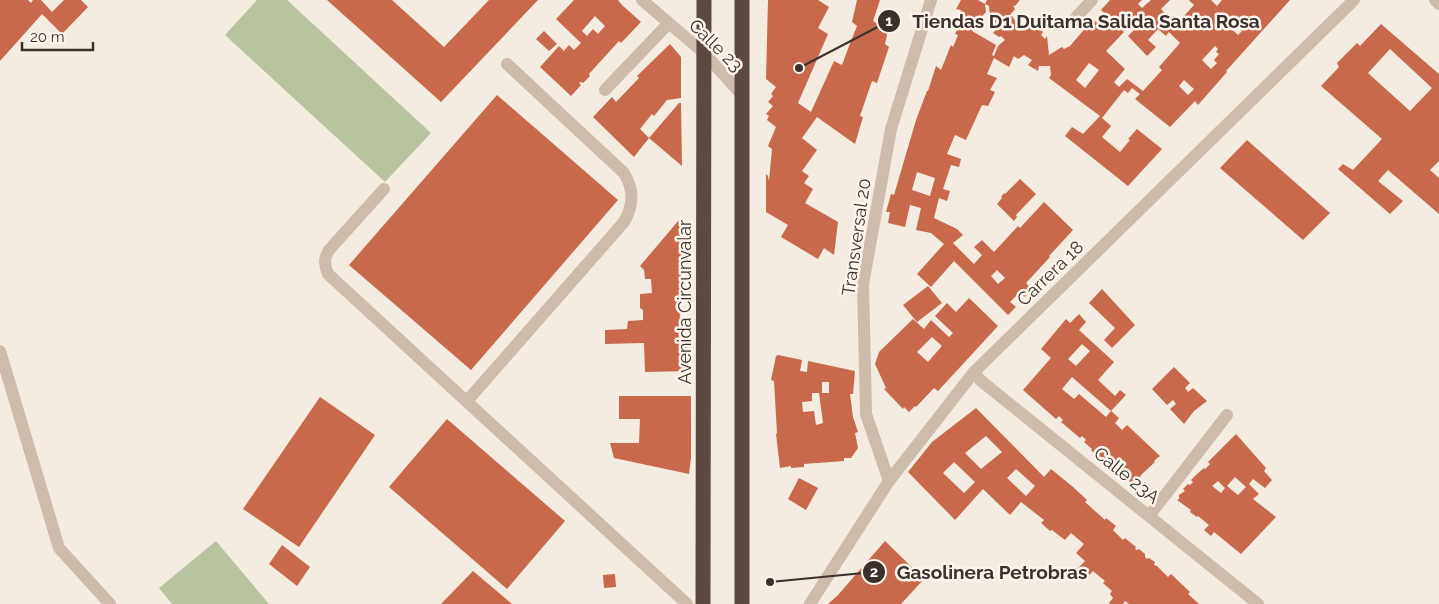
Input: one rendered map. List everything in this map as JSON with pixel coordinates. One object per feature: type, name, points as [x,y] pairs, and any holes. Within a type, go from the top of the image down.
[{"type":"highway","name":"Avenida Circunvalar","points":[[703,604],[704,0]]},
{"type":"highway","points":[[742,0],[742,604]]},
{"type":"street","name":"Calle 23","points":[[642,0],[704,54],[742,95]]},
{"type":"street","name":"Transversal 20","points":[[889,481],[866,414],[863,284],[891,129],[931,0]]},
{"type":"street","points":[[1070,24],[1092,0]]},
{"type":"street","name":"Carrera 18","points":[[810,604],[889,481],[974,372],[1354,0]]},
{"type":"street","points":[[1434,0],[1439,4]]},
{"type":"street","points":[[606,90],[668,24]]},
{"type":"street","points":[[467,401],[624,222],[632,203],[632,192],[624,173],[507,64]]},
{"type":"street","points":[[384,189],[329,250],[325,257],[328,274],[687,604]]},
{"type":"street","points":[[0,351],[59,548],[110,604]]},
{"type":"street","name":"Calle 23A","points":[[974,372],[980,380],[1258,604]]},
{"type":"street","points":[[1149,516],[1227,415]]},
{"type":"green space","points":[[257,0],[287,0],[431,133],[385,182],[225,35]]},
{"type":"green space","points":[[216,541],[269,604],[172,604],[159,588]]},
{"type":"building","points":[[0,0],[28,0],[31,3],[33,0],[41,0],[52,12],[64,0],[81,0],[88,7],[62,34],[42,14],[0,61]]},
{"type":"building","points":[[327,0],[392,0],[444,47],[489,0],[538,0],[441,102]]},
{"type":"building","points":[[574,0],[618,0],[641,22],[621,43],[619,41],[583,83],[579,83],[581,85],[571,96],[540,67],[559,46],[564,51],[569,45],[574,50],[581,43],[556,19]],"holes":[[[595,16],[605,26],[598,34],[593,29],[587,36],[582,31]]]},
{"type":"building","points":[[768,0],[818,0],[829,7],[818,28],[828,34],[798,103],[811,112],[834,61],[842,65],[857,26],[852,22],[857,0],[880,0],[873,21],[888,30],[885,44],[889,47],[877,83],[872,81],[860,116],[863,117],[855,144],[817,117],[802,138],[817,150],[802,171],[809,176],[804,183],[813,189],[805,203],[838,222],[834,255],[824,248],[818,259],[781,237],[788,225],[766,212],[766,174],[769,181],[772,149],[768,146],[776,127],[767,120],[769,116],[766,114],[773,106],[768,102],[773,96],[771,94],[776,87],[766,79]]},
{"type":"building","points":[[961,0],[978,0],[985,4],[987,0],[1020,0],[1015,6],[1013,5],[1015,9],[1009,16],[1012,16],[1016,22],[1021,21],[1027,30],[1032,24],[1043,32],[1041,35],[1045,39],[1047,36],[1049,55],[1062,47],[1064,49],[1070,46],[1093,19],[1097,23],[1106,15],[1101,10],[1110,0],[1142,0],[1138,4],[1142,8],[1151,0],[1170,0],[1161,9],[1176,25],[1194,5],[1189,0],[1211,0],[1217,6],[1222,0],[1290,0],[1198,105],[1195,101],[1170,127],[1135,99],[1140,94],[1132,88],[1128,93],[1124,90],[1102,118],[1111,126],[1102,137],[1120,152],[1137,129],[1162,149],[1128,186],[1065,136],[1072,127],[1083,134],[1100,116],[1049,78],[1051,75],[1050,66],[1039,66],[1038,71],[1028,65],[1032,60],[1024,55],[1018,59],[1014,56],[1009,67],[994,58],[987,74],[997,78],[990,90],[995,92],[988,106],[982,105],[966,140],[955,135],[947,154],[961,159],[959,167],[951,165],[943,189],[950,191],[947,201],[939,198],[934,218],[957,229],[963,235],[953,243],[974,264],[982,255],[974,247],[982,240],[994,252],[1044,202],[1073,230],[1026,283],[1032,289],[1025,297],[1020,292],[1010,302],[1016,307],[1008,315],[954,261],[931,287],[917,274],[944,244],[931,233],[916,230],[921,208],[910,205],[905,227],[888,223],[890,212],[886,212],[891,194],[894,195],[916,120],[936,66],[941,70],[951,45],[953,47],[958,35],[955,34],[960,24],[955,21],[961,10],[956,9]],"holes":[[[985,4],[989,6],[991,28],[995,31],[993,33],[1005,40],[998,46],[994,56],[992,55],[996,45],[972,31],[978,25],[976,23],[986,12]],[[1126,18],[1136,28],[1128,36],[1147,56],[1156,47],[1148,40],[1158,29],[1166,36],[1169,32],[1180,43],[1159,67],[1162,70],[1143,91],[1127,79],[1119,87],[1114,82],[1125,69],[1106,51],[1124,32],[1118,26]],[[1231,19],[1242,31],[1238,35],[1226,24]],[[1215,46],[1218,49],[1216,52],[1219,54],[1214,60],[1217,63],[1211,69],[1202,60]],[[1089,63],[1099,70],[1085,88],[1076,80]],[[1184,80],[1194,89],[1188,95],[1179,86]],[[917,172],[935,178],[930,196],[912,190]],[[997,270],[1005,278],[998,284],[991,276]]]},
{"type":"building","points":[[1381,24],[1439,74],[1439,161],[1430,170],[1439,178],[1439,214],[1388,170],[1378,181],[1403,201],[1390,214],[1338,169],[1343,164],[1353,170],[1382,139],[1321,86],[1339,67],[1337,63],[1357,43],[1360,46]],"holes":[[[1390,49],[1432,88],[1410,111],[1368,73]]]},
{"type":"building","points":[[544,31],[557,44],[549,51],[536,39]]},
{"type":"building","points":[[670,44],[681,57],[681,98],[667,100],[640,129],[649,138],[634,157],[593,117],[612,97],[616,102],[639,78],[637,76]]},
{"type":"building","points":[[497,95],[618,200],[471,370],[349,265]]},
{"type":"building","points":[[681,103],[682,166],[649,138]]},
{"type":"building","points":[[1247,140],[1330,213],[1303,240],[1220,168]]},
{"type":"building","points":[[1020,179],[1036,194],[1016,215],[1017,217],[1014,221],[997,204],[1004,193]]},
{"type":"building","points":[[679,220],[682,223],[682,241],[680,241],[680,246],[682,246],[679,343],[687,342],[688,371],[645,372],[644,343],[605,344],[605,330],[627,329],[628,321],[643,320],[643,310],[640,308],[640,294],[652,293],[651,279],[645,279],[644,270],[640,266]]},
{"type":"building","points":[[928,286],[942,303],[917,322],[903,305]]},
{"type":"building","points":[[1102,289],[1135,325],[1112,348],[1104,340],[1115,328],[1089,303]]},
{"type":"building","points":[[969,298],[998,326],[938,391],[934,388],[909,412],[904,407],[903,409],[884,389],[886,388],[875,364],[879,352],[913,319],[924,329],[931,320],[949,337],[953,333],[935,316],[947,303],[956,312]],"holes":[[[932,337],[942,346],[928,362],[917,352]]]},
{"type":"building","points":[[1079,314],[1086,322],[1079,330],[1114,362],[1098,380],[1115,396],[1120,390],[1126,395],[1111,411],[1119,418],[1115,423],[1122,430],[1127,425],[1160,456],[1142,474],[1134,486],[1113,465],[1100,456],[1099,458],[1084,442],[1086,440],[1082,436],[1080,438],[1061,422],[1063,420],[1059,416],[1056,419],[1023,390],[1051,358],[1041,349],[1066,319],[1070,323]],"holes":[[[1082,344],[1090,351],[1076,366],[1068,359]],[[1072,377],[1111,411],[1106,417],[1079,394],[1074,399],[1062,389]]]},
{"type":"building","points":[[776,356],[802,360],[800,371],[807,372],[808,361],[855,371],[853,394],[850,394],[853,417],[858,432],[855,433],[858,448],[851,458],[844,458],[844,461],[804,464],[804,467],[791,468],[791,466],[780,468],[776,434],[774,381],[771,380]],"holes":[[[822,382],[829,382],[829,393],[822,393]],[[812,393],[819,393],[823,423],[816,425],[814,411],[803,412],[802,402],[812,401]]]},
{"type":"building","points":[[1174,367],[1190,383],[1185,388],[1188,392],[1193,388],[1207,401],[1194,411],[1184,424],[1170,409],[1176,404],[1173,400],[1167,405],[1152,389]]},
{"type":"building","points":[[619,396],[691,396],[691,458],[689,474],[614,458],[610,443],[639,443],[640,419],[619,419]]},
{"type":"building","points":[[320,397],[375,435],[299,547],[243,509]]},
{"type":"building","points":[[976,408],[1044,477],[1051,469],[1073,487],[1087,500],[1085,502],[1105,520],[1106,518],[1116,526],[1113,530],[1123,540],[1125,538],[1136,547],[1135,549],[1139,549],[1145,554],[1147,559],[1149,558],[1155,562],[1154,565],[1168,577],[1171,574],[1190,592],[1188,594],[1199,604],[1129,604],[1125,601],[1123,604],[1110,604],[1113,598],[1110,594],[1112,591],[1103,583],[1105,581],[1093,571],[1083,582],[1072,574],[1085,561],[1076,553],[1084,544],[1071,533],[1065,540],[1052,530],[1050,531],[1041,523],[1044,520],[1021,502],[1010,515],[983,489],[955,520],[908,472],[932,442]],"holes":[[[986,436],[1002,452],[981,469],[965,453]],[[954,462],[975,482],[964,493],[943,473]],[[1016,469],[1035,486],[1026,496],[1007,478]]]},
{"type":"building","points":[[447,419],[565,521],[507,589],[389,487]]},
{"type":"building","points":[[1236,434],[1266,468],[1264,471],[1272,480],[1265,488],[1253,479],[1249,484],[1259,494],[1253,499],[1276,517],[1241,554],[1214,532],[1211,536],[1204,530],[1209,525],[1177,500],[1179,495],[1185,491],[1183,489],[1193,482],[1191,480],[1210,464],[1208,462]],"holes":[[[1235,477],[1246,487],[1238,495],[1227,486]],[[1218,481],[1225,488],[1221,493],[1212,486]]]},
{"type":"building","points":[[799,478],[818,488],[806,510],[788,499]]},
{"type":"building","points":[[885,541],[924,579],[901,604],[828,604],[838,595]]},
{"type":"building","points":[[282,545],[310,567],[297,586],[269,564]]},
{"type":"building","points":[[473,571],[512,604],[441,604]]},
{"type":"building","points":[[615,574],[616,587],[604,588],[603,575]]},
{"type":"place","name":"Tiendas D1 Duitama Salida Santa Rosa","points":[[799,68]]},
{"type":"place","name":"Gasolinera Petrobras","points":[[770,582]]}]
